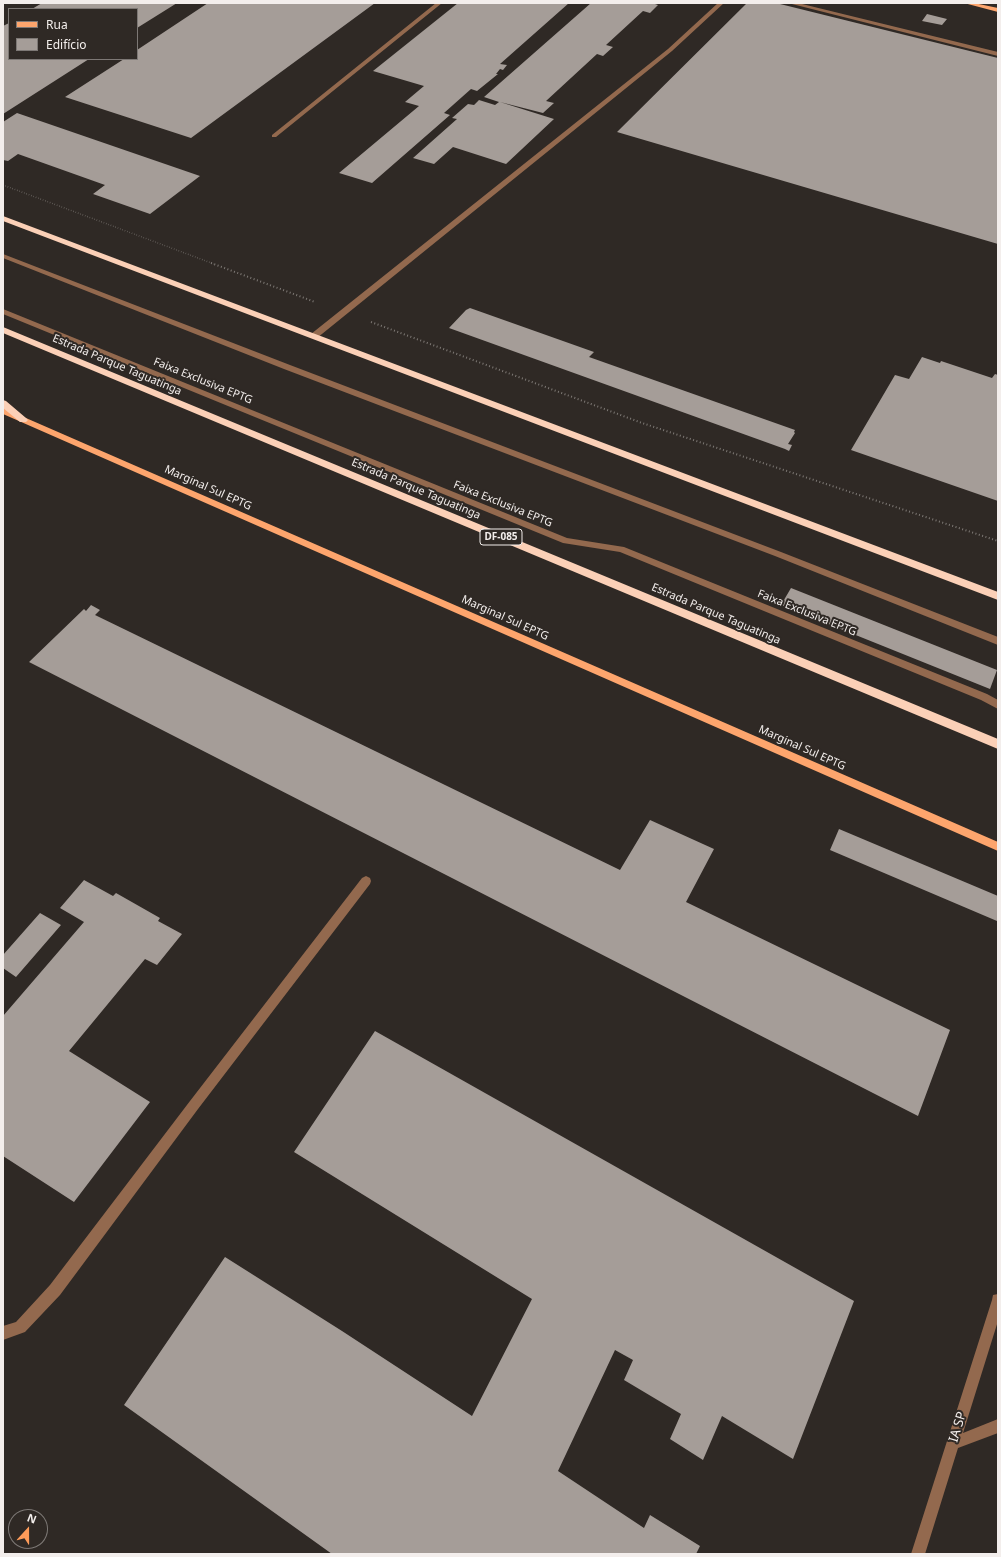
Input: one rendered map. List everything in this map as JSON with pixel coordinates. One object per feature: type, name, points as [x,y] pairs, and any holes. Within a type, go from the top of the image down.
[{"type":"highway","points":[[3,218],[998,596]]},
{"type":"highway","name":"Estrada Parque Taguatinga","points":[[3,330],[998,744]]},
{"type":"highway","points":[[3,403],[23,420]]},
{"type":"main road","points":[[967,3],[998,10]]},
{"type":"main road","name":"Marginal Sul EPTG","points":[[3,411],[998,847]]},
{"type":"street","points":[[274,136],[439,3]]},
{"type":"street","points":[[314,336],[670,50],[721,3]]},
{"type":"street","points":[[791,3],[998,54]]},
{"type":"street","points":[[3,256],[294,370],[778,554],[998,641]]},
{"type":"street","name":"Faixa Exclusiva EPTG","points":[[3,311],[566,541],[621,549],[984,697],[998,705]]},
{"type":"street","points":[[3,1333],[20,1327],[55,1290],[194,1105],[366,881]]},
{"type":"street","name":"IA SP","points":[[918,1554],[998,1300]]},
{"type":"street","points":[[954,1443],[998,1426]]},
{"type":"path","points":[[3,185],[642,423],[998,541]]},
{"type":"building","points":[[42,3],[177,3],[138,27],[138,8],[34,8]]},
{"type":"building","points":[[208,3],[375,3],[191,138],[65,97],[122,60],[138,60],[138,49]]},
{"type":"building","points":[[458,3],[569,3],[500,64],[507,65],[503,70],[500,69],[496,74],[498,74],[477,91],[471,89],[444,113],[450,115],[372,183],[339,173],[419,106],[405,102],[424,86],[373,71]]},
{"type":"building","points":[[591,3],[652,3],[658,5],[650,13],[643,11],[606,45],[613,47],[603,56],[597,54],[546,101],[554,103],[543,113],[500,102],[554,119],[506,164],[453,147],[434,164],[413,158],[457,119],[452,118],[468,104],[474,105],[479,100],[495,105],[499,102],[484,97]]},
{"type":"building","points":[[747,3],[776,3],[998,58],[998,244],[617,132]]},
{"type":"building","points":[[927,14],[947,19],[942,25],[922,21]]},
{"type":"building","points":[[8,24],[8,60],[87,60],[3,114],[3,26]]},
{"type":"building","points":[[17,113],[200,176],[150,214],[93,194],[105,185],[18,154],[8,161],[3,160],[3,122]]},
{"type":"building","points":[[470,308],[594,352],[589,357],[795,430],[795,433],[788,444],[792,445],[789,451],[449,328],[466,310]]},
{"type":"building","points":[[922,357],[940,363],[941,361],[992,378],[995,374],[998,375],[998,501],[851,450],[895,375],[909,379]]},
{"type":"building","points":[[791,588],[997,670],[990,689],[781,605]]},
{"type":"building","points":[[91,605],[100,610],[95,615],[620,870],[650,820],[714,849],[686,902],[950,1030],[918,1116],[29,662],[84,609],[86,611]]},
{"type":"building","points":[[839,829],[998,896],[997,921],[830,850]]},
{"type":"building","points":[[84,880],[113,896],[116,893],[160,918],[158,921],[182,934],[157,965],[145,959],[69,1051],[150,1102],[74,1202],[3,1156],[3,1016],[84,922],[60,908]]},
{"type":"building","points":[[40,913],[61,925],[16,977],[3,968],[3,955]]},
{"type":"building","points":[[375,1031],[854,1301],[793,1459],[722,1416],[703,1460],[670,1439],[681,1414],[624,1380],[633,1360],[615,1350],[558,1471],[644,1528],[650,1515],[700,1546],[696,1554],[332,1554],[124,1405],[225,1257],[472,1416],[532,1299],[294,1152]]}]
